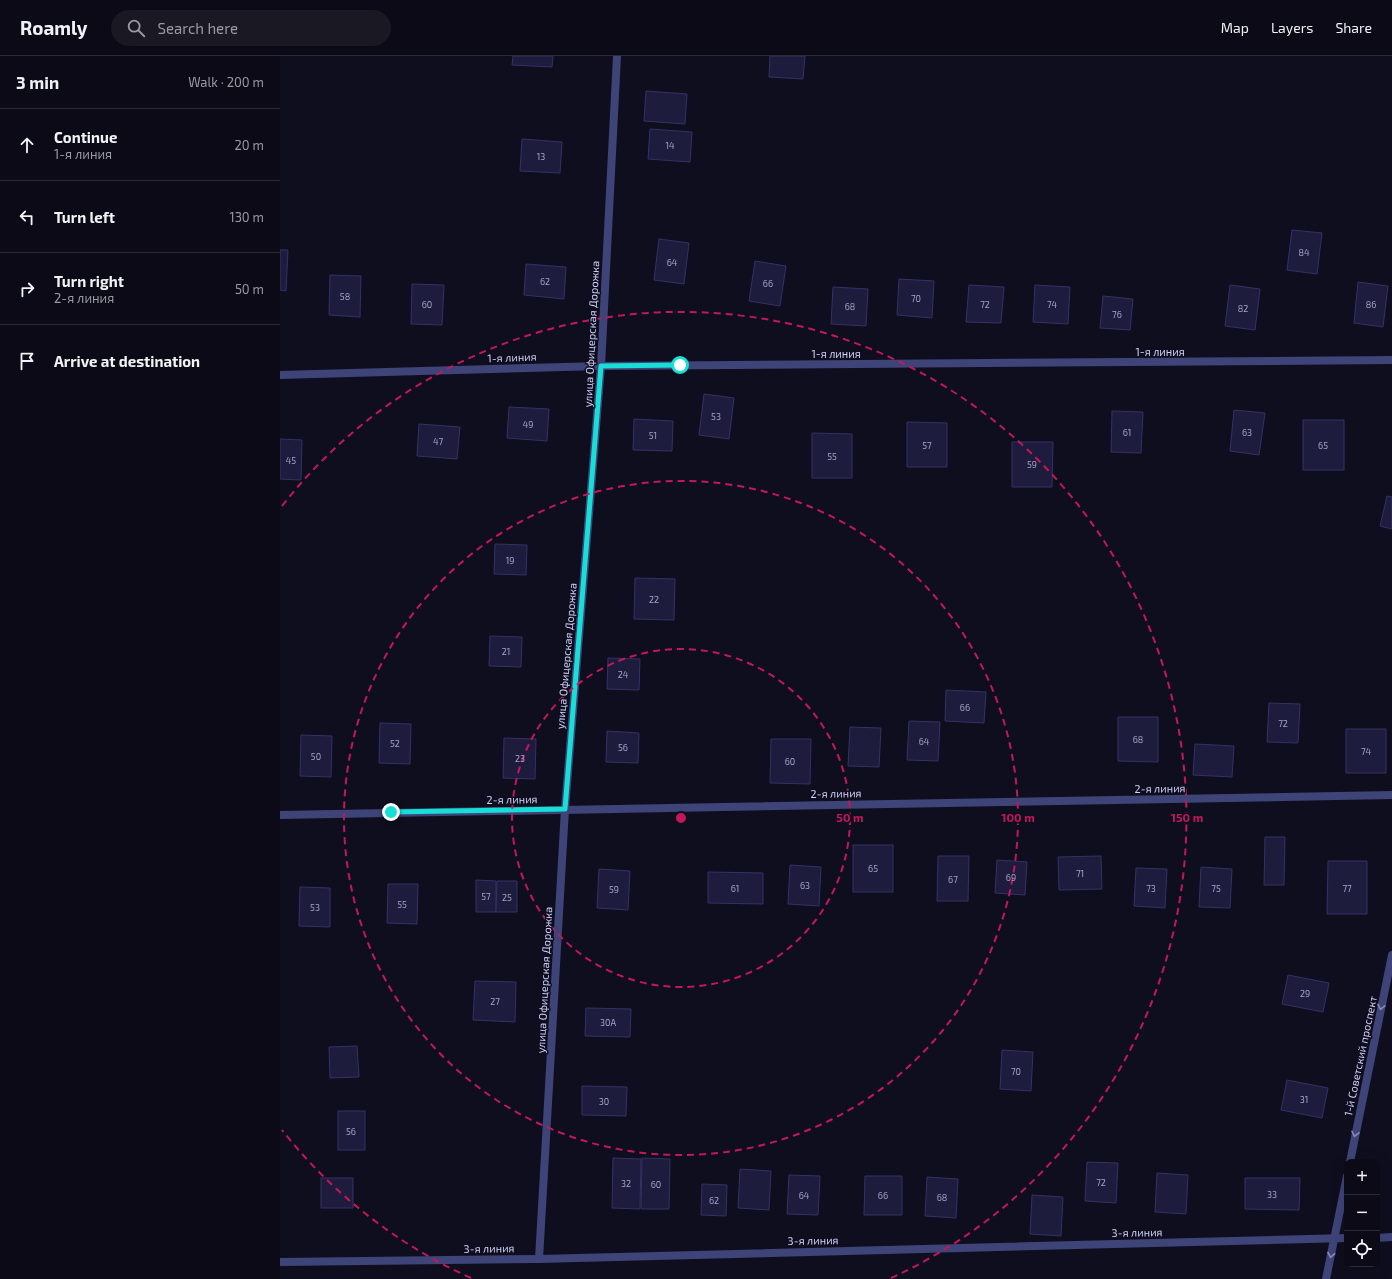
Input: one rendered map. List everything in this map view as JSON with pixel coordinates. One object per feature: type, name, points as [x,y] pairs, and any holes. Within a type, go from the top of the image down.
[{"type":"street","name":"улица Офицерская Дорожка","points":[[538,1259],[565,809],[601,366],[617,56]]},
{"type":"street","name":"1-я линия","points":[[280,375],[601,366],[1392,360]]},
{"type":"street","name":"2-я линия","points":[[280,814],[1392,794]]},
{"type":"street","name":"1-й Советский проспект","points":[[1351,1159],[1392,955]]},
{"type":"street","points":[[1326,1279],[1344,1190]]},
{"type":"street","points":[[1380,1238],[1392,1237]]},
{"type":"street","name":"3-я линия","points":[[280,1262],[538,1259],[1344,1238]]},
{"type":"building","points":[[513,56],[553,56],[552,67],[512,65]]},
{"type":"building","points":[[770,56],[805,56],[803,79],[769,77]]},
{"type":"building","points":[[646,91],[687,94],[685,124],[644,121]]},
{"type":"building","points":[[650,129],[692,132],[690,162],[648,159]]},
{"type":"building","points":[[522,139],[562,142],[560,173],[520,171]]},
{"type":"building","points":[[1292,230],[1322,233],[1317,274],[1287,270]]},
{"type":"building","points":[[659,239],[689,243],[684,284],[654,280]]},
{"type":"building","points":[[280,250],[288,250],[286,291],[280,290]]},
{"type":"building","points":[[755,261],[786,266],[780,306],[749,301]]},
{"type":"building","points":[[526,264],[566,267],[564,299],[524,295]]},
{"type":"building","points":[[330,275],[361,276],[360,317],[329,315]]},
{"type":"building","points":[[899,279],[934,281],[932,318],[897,315]]},
{"type":"building","points":[[1358,282],[1388,286],[1383,327],[1354,323]]},
{"type":"building","points":[[412,284],[444,285],[442,325],[411,324]]},
{"type":"building","points":[[969,285],[1004,287],[1001,323],[966,322]]},
{"type":"building","points":[[1035,285],[1070,287],[1068,324],[1033,322]]},
{"type":"building","points":[[1230,285],[1260,289],[1255,330],[1225,326]]},
{"type":"building","points":[[833,287],[868,289],[866,326],[831,324]]},
{"type":"building","points":[[1103,296],[1133,299],[1130,330],[1100,328]]},
{"type":"building","points":[[704,394],[734,398],[729,439],[699,435]]},
{"type":"building","points":[[509,407],[549,409],[547,441],[507,438]]},
{"type":"building","points":[[1234,410],[1265,413],[1259,455],[1230,451]]},
{"type":"building","points":[[1112,411],[1143,412],[1141,453],[1111,452]]},
{"type":"building","points":[[634,419],[673,421],[672,451],[633,450]]},
{"type":"building","points":[[1303,420],[1344,420],[1344,470],[1303,470]]},
{"type":"building","points":[[907,422],[947,423],[947,467],[907,467]]},
{"type":"building","points":[[419,424],[460,427],[457,459],[417,456]]},
{"type":"building","points":[[812,433],[852,434],[852,478],[812,478]]},
{"type":"building","points":[[280,439],[302,440],[301,480],[280,479]]},
{"type":"building","points":[[1012,442],[1053,442],[1052,487],[1012,487]]},
{"type":"building","points":[[1387,496],[1392,497],[1392,529],[1380,526]]},
{"type":"building","points":[[495,544],[527,545],[526,575],[494,574]]},
{"type":"building","points":[[635,578],[675,579],[674,620],[634,619]]},
{"type":"building","points":[[490,636],[522,637],[521,667],[489,666]]},
{"type":"building","points":[[608,658],[640,659],[639,690],[607,689]]},
{"type":"building","points":[[946,690],[986,692],[984,723],[945,721]]},
{"type":"building","points":[[1269,703],[1300,704],[1298,743],[1267,742]]},
{"type":"building","points":[[1118,717],[1158,717],[1158,762],[1118,761]]},
{"type":"building","points":[[909,721],[940,722],[938,761],[907,760]]},
{"type":"building","points":[[380,723],[411,724],[410,764],[379,763]]},
{"type":"building","points":[[850,727],[881,728],[879,767],[848,766]]},
{"type":"building","points":[[1346,729],[1386,729],[1386,773],[1346,773]]},
{"type":"building","points":[[607,731],[639,733],[638,763],[606,762]]},
{"type":"building","points":[[301,735],[332,736],[331,777],[300,776]]},
{"type":"building","points":[[504,738],[536,739],[535,779],[503,778]]},
{"type":"building","points":[[771,739],[811,739],[810,784],[770,783]]},
{"type":"building","points":[[1195,744],[1234,746],[1232,777],[1193,775]]},
{"type":"building","points":[[1265,837],[1285,837],[1284,885],[1264,885]]},
{"type":"building","points":[[853,845],[893,845],[893,892],[853,892]]},
{"type":"building","points":[[938,856],[969,856],[968,901],[937,901]]},
{"type":"building","points":[[1101,856],[1102,889],[1059,890],[1058,857]]},
{"type":"building","points":[[997,860],[1027,862],[1025,895],[995,893]]},
{"type":"building","points":[[1328,861],[1367,861],[1367,914],[1327,914]]},
{"type":"building","points":[[790,865],[821,867],[819,906],[788,904]]},
{"type":"building","points":[[1201,867],[1232,869],[1230,908],[1199,907]]},
{"type":"building","points":[[1136,868],[1167,869],[1165,908],[1134,906]]},
{"type":"building","points":[[599,869],[630,871],[628,910],[597,908]]},
{"type":"building","points":[[708,872],[763,873],[763,904],[708,903]]},
{"type":"building","points":[[476,880],[496,881],[496,912],[476,912]]},
{"type":"building","points":[[497,881],[517,881],[517,912],[496,912]]},
{"type":"building","points":[[388,884],[418,884],[417,924],[387,923]]},
{"type":"building","points":[[300,887],[330,888],[330,927],[299,926]]},
{"type":"building","points":[[1288,975],[1329,983],[1323,1012],[1282,1004]]},
{"type":"building","points":[[475,981],[516,982],[515,1022],[473,1020]]},
{"type":"building","points":[[586,1008],[631,1009],[630,1037],[585,1036]]},
{"type":"building","points":[[357,1046],[359,1077],[330,1078],[329,1047]]},
{"type":"building","points":[[1002,1050],[1033,1052],[1031,1091],[1000,1089]]},
{"type":"building","points":[[1287,1080],[1328,1088],[1322,1118],[1281,1110]]},
{"type":"building","points":[[582,1086],[627,1087],[626,1116],[582,1115]]},
{"type":"building","points":[[338,1111],[365,1111],[365,1150],[338,1150]]},
{"type":"building","points":[[613,1158],[641,1159],[640,1209],[612,1208]]},
{"type":"building","points":[[642,1158],[670,1159],[669,1209],[641,1209]]},
{"type":"building","points":[[1087,1162],[1118,1163],[1116,1203],[1085,1201]]},
{"type":"building","points":[[740,1169],[771,1171],[769,1210],[738,1208]]},
{"type":"building","points":[[1157,1173],[1188,1175],[1186,1214],[1155,1212]]},
{"type":"building","points":[[789,1175],[820,1176],[818,1215],[787,1214]]},
{"type":"building","points":[[865,1176],[902,1176],[902,1215],[864,1215]]},
{"type":"building","points":[[927,1177],[958,1179],[956,1218],[925,1216]]},
{"type":"building","points":[[321,1178],[353,1178],[353,1208],[321,1208]]},
{"type":"building","points":[[1245,1178],[1300,1178],[1299,1210],[1245,1209]]},
{"type":"building","points":[[702,1184],[727,1185],[726,1216],[701,1215]]},
{"type":"building","points":[[1032,1195],[1063,1197],[1061,1236],[1030,1234]]},
{"type":"route","points":[[391,812],[565,809],[601,366],[680,365]]}]
